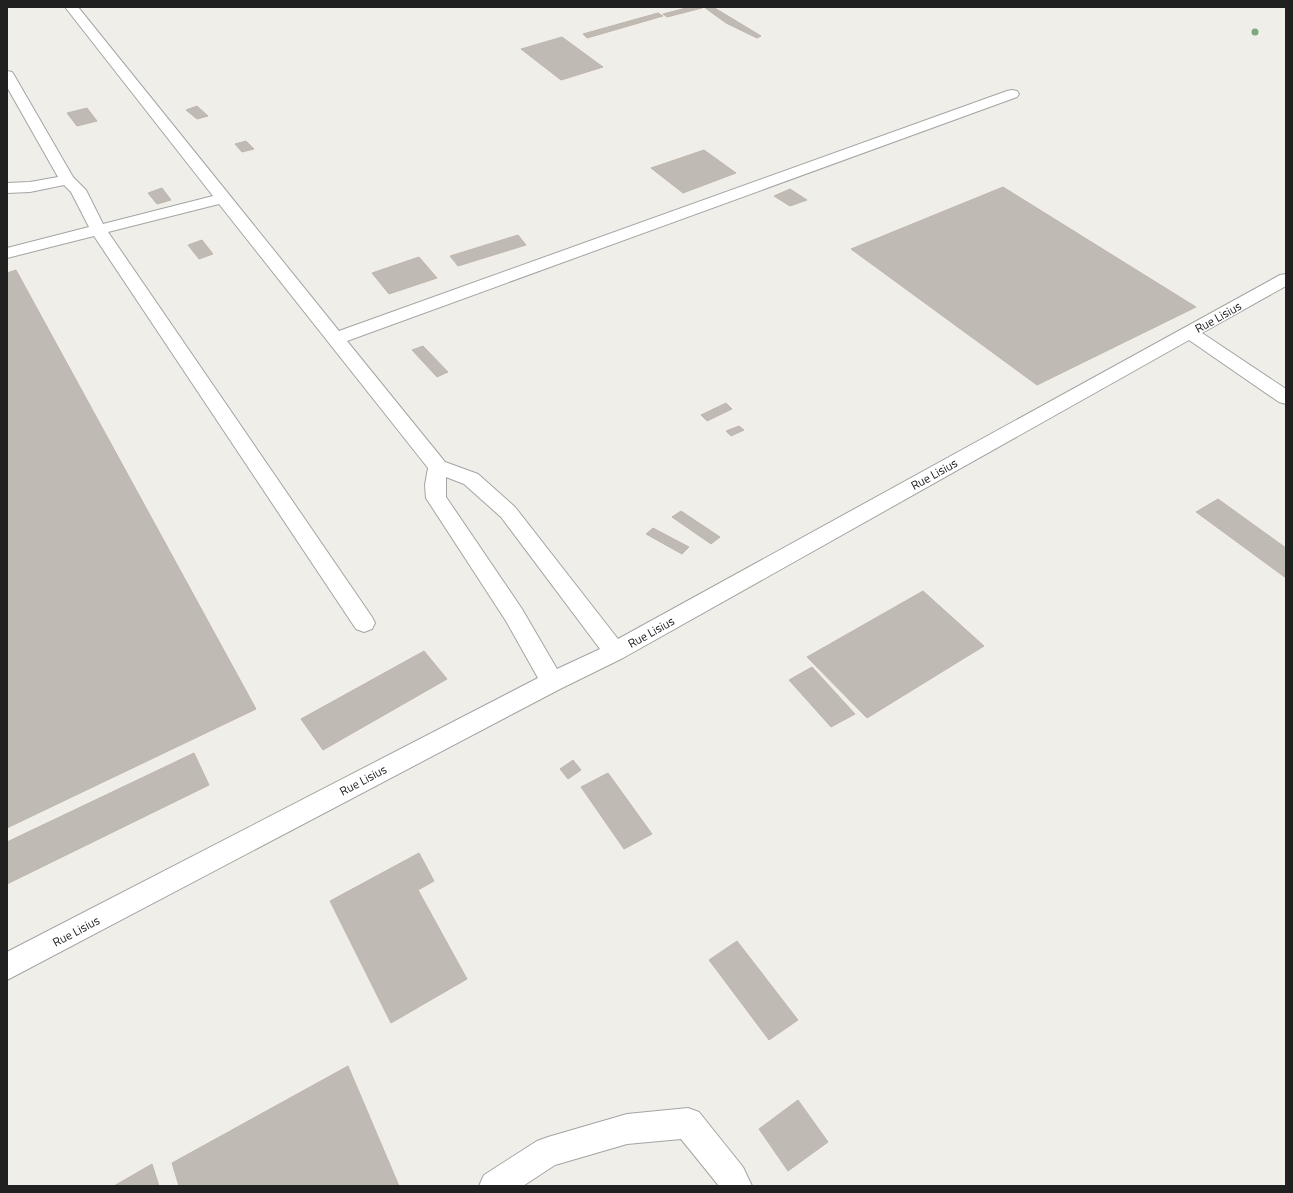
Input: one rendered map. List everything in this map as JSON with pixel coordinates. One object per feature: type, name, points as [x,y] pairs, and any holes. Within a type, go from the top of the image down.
[{"type":"street","points":[[71,7],[438,467],[471,479],[508,512],[615,652]]},
{"type":"street","points":[[7,76],[66,180],[78,190],[98,230],[364,623]]},
{"type":"street","points":[[335,339],[1012,94]]},
{"type":"street","points":[[7,188],[30,187],[66,180]]},
{"type":"street","points":[[7,253],[223,198]]},
{"type":"street","name":"Rue Lisius","points":[[7,967],[552,682],[615,652],[1286,279]]},
{"type":"street","points":[[1190,332],[1286,398]]},
{"type":"street","points":[[438,467],[435,485],[436,498],[514,615],[552,682]]},
{"type":"street","points":[[496,1186],[548,1152],[627,1129],[688,1123],[732,1178],[736,1186]]},
{"type":"building","points":[[690,7],[702,8],[667,17],[663,14]]},
{"type":"building","points":[[704,7],[713,7],[761,36],[757,38],[726,23]]},
{"type":"building","points":[[658,13],[663,16],[587,38],[583,34]]},
{"type":"building","points":[[562,37],[603,67],[561,80],[521,49]]},
{"type":"building","points":[[197,106],[208,116],[197,119],[186,110]]},
{"type":"building","points":[[87,108],[97,121],[77,126],[67,113]]},
{"type":"building","points":[[246,141],[254,149],[242,152],[235,144]]},
{"type":"building","points":[[704,150],[736,173],[683,193],[651,168]]},
{"type":"building","points":[[1003,187],[1196,307],[1037,385],[851,249]]},
{"type":"building","points":[[162,188],[171,200],[157,204],[148,193]]},
{"type":"building","points":[[790,189],[807,200],[790,206],[774,196]]},
{"type":"building","points":[[518,235],[526,245],[458,266],[450,256]]},
{"type":"building","points":[[202,240],[213,254],[199,259],[188,245]]},
{"type":"building","points":[[419,257],[437,278],[389,294],[372,273]]},
{"type":"building","points":[[16,270],[256,709],[7,828],[7,273]]},
{"type":"building","points":[[423,346],[448,372],[437,377],[412,350]]},
{"type":"building","points":[[726,403],[732,409],[707,421],[701,415]]},
{"type":"building","points":[[739,426],[744,430],[731,436],[726,431]]},
{"type":"building","points":[[1218,499],[1286,548],[1286,578],[1196,512]]},
{"type":"building","points":[[681,511],[720,537],[711,544],[672,517]]},
{"type":"building","points":[[653,528],[689,547],[682,554],[646,534]]},
{"type":"building","points":[[923,591],[984,646],[867,718],[807,657]]},
{"type":"building","points":[[424,651],[447,679],[323,750],[301,719]]},
{"type":"building","points":[[812,667],[855,714],[831,727],[789,680]]},
{"type":"building","points":[[194,753],[209,785],[7,884],[7,842]]},
{"type":"building","points":[[573,760],[581,770],[568,779],[560,769]]},
{"type":"building","points":[[608,773],[652,834],[624,849],[581,787]]},
{"type":"building","points":[[419,853],[434,881],[418,890],[467,979],[391,1023],[330,901]]},
{"type":"building","points":[[737,941],[798,1020],[769,1040],[709,960]]},
{"type":"building","points":[[348,1066],[399,1186],[179,1186],[172,1163]]},
{"type":"building","points":[[798,1100],[828,1142],[788,1171],[759,1129]]},
{"type":"building","points":[[152,1164],[159,1186],[114,1186]]}]
